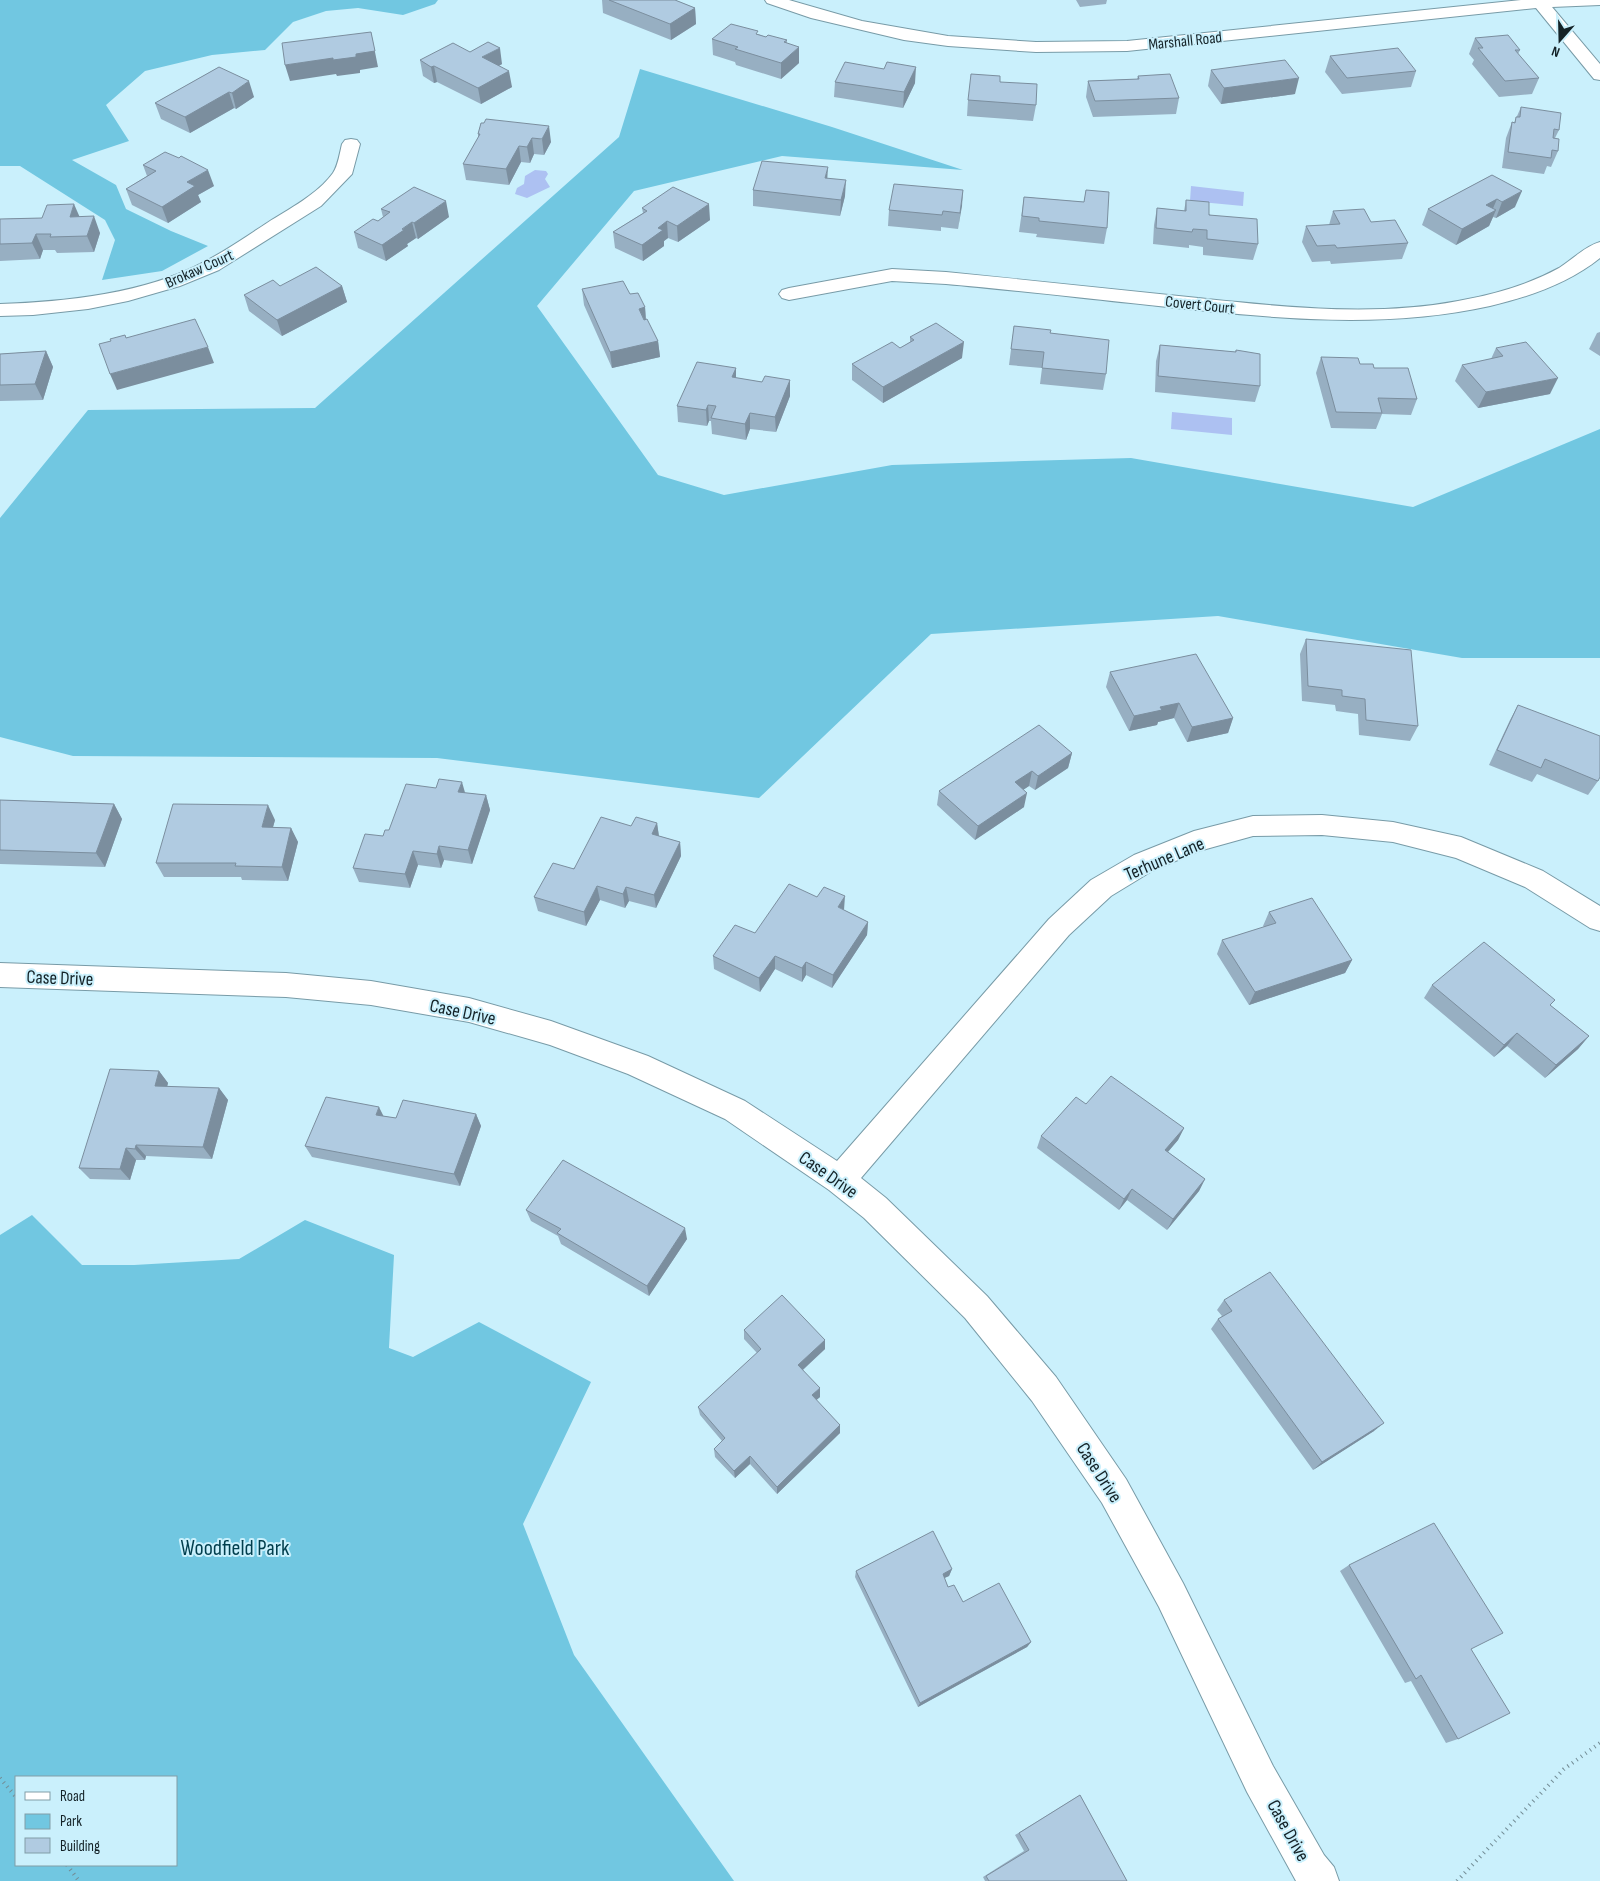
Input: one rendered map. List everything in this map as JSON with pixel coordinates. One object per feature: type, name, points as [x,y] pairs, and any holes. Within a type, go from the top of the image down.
[{"type":"street","name":"Marshall Road","points":[[773,0],[823,17],[872,29],[973,45],[1025,48],[1126,46],[1540,3],[1600,0]]},
{"type":"street","points":[[1540,3],[1600,75]]},
{"type":"street","name":"Brokaw Court","points":[[0,310],[33,309],[88,303],[128,295],[173,282],[212,266],[314,202],[342,174],[351,144]]},
{"type":"street","name":"Covert Court","points":[[789,294],[892,275],[946,278],[1310,315],[1374,316],[1433,312],[1523,292],[1559,276],[1589,258],[1600,248]]},
{"type":"street","name":"Terhune Lane","points":[[840,1180],[1059,928],[1101,888],[1142,862],[1194,842],[1253,826],[1322,825],[1393,832],[1461,848],[1534,879],[1600,920]]},
{"type":"street","name":"Case Drive","points":[[0,976],[286,985],[371,993],[470,1010],[551,1033],[638,1065],[735,1110],[840,1180],[875,1208],[976,1307],[1044,1389],[1114,1491],[1171,1595],[1260,1779],[1310,1869],[1320,1881]]},
{"type":"path","points":[[1457,1881],[1564,1769],[1600,1743]]},
{"type":"path","points":[[0,1778],[15,1796]]},
{"type":"path","points":[[68,1866],[79,1881]]},
{"type":"green space","points":[[0,0],[438,0],[435,4],[403,15],[358,8],[326,11],[293,22],[265,50],[212,55],[145,71],[106,105],[129,141],[72,160],[116,185],[126,209],[171,231],[208,246],[162,271],[102,280],[115,240],[105,220],[20,166],[0,166]]},
{"type":"green space","points":[[640,69],[832,127],[963,170],[782,156],[634,191],[537,306],[658,475],[724,495],[892,465],[1131,458],[1413,507],[1600,429],[1600,658],[1462,658],[1218,616],[931,634],[759,798],[437,758],[73,756],[0,737],[0,518],[88,410],[315,408],[619,137]]},
{"type":"green space","name":"Woodfield Park","points":[[32,1215],[82,1265],[134,1265],[239,1259],[305,1220],[394,1255],[389,1348],[413,1357],[479,1322],[591,1382],[523,1524],[574,1655],[734,1881],[0,1881],[0,1235]]},
{"type":"shaded area","points":[[535,170],[546,171],[548,174],[545,179],[550,187],[527,198],[515,194],[517,188],[524,184],[525,176]]},
{"type":"shaded area","points":[[1191,186],[1244,192],[1243,206],[1190,201]]},
{"type":"shaded area","points":[[1172,412],[1232,418],[1232,435],[1171,429]]},
{"type":"building","points":[[609,0],[675,0],[695,8],[670,24]]},
{"type":"building","points":[[731,24],[758,31],[756,34],[766,37],[768,35],[787,40],[784,42],[799,47],[781,63],[735,49],[738,47],[712,39]]},
{"type":"building","points":[[371,32],[375,51],[356,54],[356,57],[333,60],[333,58],[285,65],[282,43]]},
{"type":"building","points":[[1508,35],[1520,50],[1515,50],[1539,78],[1505,81],[1478,48],[1483,48],[1475,38]]},
{"type":"building","points":[[488,42],[500,48],[482,57],[509,71],[478,88],[434,66],[431,67],[420,60],[453,43],[470,52]]},
{"type":"building","points":[[1398,48],[1416,71],[1347,78],[1330,56]]},
{"type":"building","points":[[1285,60],[1299,78],[1224,88],[1211,70]]},
{"type":"building","points":[[845,62],[884,69],[887,62],[916,67],[904,92],[835,82]]},
{"type":"building","points":[[219,67],[249,81],[232,93],[229,92],[185,117],[155,103]]},
{"type":"building","points":[[971,74],[1000,76],[1000,82],[1037,84],[1036,105],[968,100]]},
{"type":"building","points":[[1170,74],[1179,98],[1095,101],[1088,81],[1139,79],[1138,76]]},
{"type":"building","points":[[1521,107],[1561,113],[1559,130],[1554,129],[1553,138],[1559,139],[1558,151],[1552,150],[1551,158],[1508,152],[1512,122],[1515,123],[1516,117],[1520,117]]},
{"type":"building","points":[[486,119],[549,126],[542,139],[532,138],[527,147],[519,146],[506,169],[463,164],[480,134],[478,134],[481,123],[484,123]]},
{"type":"building","points":[[165,152],[179,158],[181,156],[208,170],[187,182],[195,186],[162,207],[126,189],[156,171],[143,165]]},
{"type":"building","points":[[762,161],[828,167],[825,178],[846,180],[841,200],[753,190]]},
{"type":"building","points":[[1492,175],[1522,191],[1502,202],[1497,199],[1486,205],[1496,210],[1462,229],[1428,209]]},
{"type":"building","points":[[894,184],[963,190],[960,213],[943,211],[942,215],[889,210]]},
{"type":"building","points":[[414,187],[446,201],[414,223],[412,222],[382,245],[354,232],[373,219],[378,221],[390,212],[381,209]]},
{"type":"building","points":[[673,187],[709,204],[677,226],[667,221],[658,228],[663,230],[642,245],[613,232],[647,211],[642,208]]},
{"type":"building","points":[[1086,190],[1109,192],[1107,228],[1039,221],[1039,218],[1022,216],[1024,197],[1084,202]]},
{"type":"building","points":[[1186,200],[1209,202],[1209,215],[1257,219],[1258,244],[1207,239],[1207,230],[1193,229],[1192,232],[1156,228],[1157,208],[1186,211]]},
{"type":"building","points":[[74,204],[70,217],[94,216],[87,236],[50,237],[51,234],[36,234],[32,243],[0,244],[0,219],[42,218],[47,205]]},
{"type":"building","points":[[1364,209],[1371,222],[1395,220],[1408,243],[1337,248],[1335,245],[1317,246],[1306,226],[1340,224],[1333,211]]},
{"type":"building","points":[[316,267],[342,286],[277,320],[244,295],[273,280],[280,286]]},
{"type":"building","points":[[623,281],[630,294],[638,293],[645,307],[639,309],[644,320],[647,319],[658,341],[610,352],[582,289]]},
{"type":"building","points":[[195,319],[208,347],[110,374],[99,344],[125,335],[126,338]]},
{"type":"building","points":[[936,323],[964,342],[883,387],[852,364],[892,342],[900,348],[914,340],[910,337]]},
{"type":"building","points":[[1014,326],[1051,330],[1050,333],[1109,340],[1106,374],[1042,368],[1044,352],[1011,349]]},
{"type":"building","points":[[1526,342],[1558,378],[1486,392],[1462,365],[1503,356],[1496,348]]},
{"type":"building","points":[[1160,345],[1236,352],[1236,350],[1260,354],[1260,386],[1158,376]]},
{"type":"building","points":[[46,351],[35,384],[0,385],[0,354]]},
{"type":"building","points":[[1321,357],[1358,358],[1360,364],[1373,364],[1374,368],[1408,368],[1417,399],[1378,398],[1382,413],[1336,412]]},
{"type":"building","points":[[697,362],[736,368],[732,377],[762,382],[765,376],[790,380],[775,417],[750,413],[745,424],[711,418],[716,406],[708,405],[706,410],[677,406]]},
{"type":"building","points":[[1306,639],[1411,650],[1418,726],[1366,720],[1365,699],[1342,696],[1342,690],[1308,686]]},
{"type":"building","points":[[1196,654],[1233,718],[1192,727],[1179,703],[1160,707],[1162,710],[1134,716],[1110,672]]},
{"type":"building","points":[[1518,705],[1600,736],[1600,777],[1598,781],[1545,759],[1541,768],[1497,750]]},
{"type":"building","points":[[1039,725],[1072,753],[1038,776],[1032,771],[1015,782],[1027,793],[978,826],[939,791]]},
{"type":"building","points":[[439,779],[462,782],[458,792],[486,795],[468,850],[439,846],[437,854],[413,851],[405,874],[353,868],[365,834],[383,836],[385,830],[389,830],[406,784],[436,788]]},
{"type":"building","points":[[0,800],[114,804],[96,853],[0,850]]},
{"type":"building","points":[[173,804],[268,805],[262,827],[291,828],[282,867],[235,866],[236,863],[156,863]]},
{"type":"building","points":[[601,817],[631,826],[636,817],[657,823],[652,834],[680,842],[654,895],[626,887],[623,894],[597,886],[584,912],[534,897],[553,863],[574,869]]},
{"type":"building","points":[[789,884],[817,897],[824,887],[845,896],[838,907],[868,922],[833,975],[806,962],[802,968],[775,956],[759,978],[713,956],[735,925],[755,933]]},
{"type":"building","points":[[1312,898],[1352,960],[1255,992],[1222,940],[1276,923],[1269,912]]},
{"type":"building","points":[[1484,942],[1555,1000],[1550,1005],[1589,1036],[1556,1065],[1517,1033],[1504,1045],[1432,985]]},
{"type":"building","points":[[110,1069],[159,1071],[155,1086],[219,1088],[203,1147],[136,1145],[135,1149],[126,1148],[120,1169],[79,1168]]},
{"type":"building","points":[[1111,1076],[1184,1128],[1165,1150],[1205,1179],[1173,1219],[1132,1189],[1124,1199],[1041,1136],[1076,1097],[1086,1104]]},
{"type":"building","points":[[326,1097],[379,1107],[376,1115],[396,1118],[403,1100],[476,1114],[454,1174],[305,1146]]},
{"type":"building","points":[[563,1160],[685,1228],[647,1286],[557,1233],[561,1229],[526,1210]]},
{"type":"building","points":[[1270,1272],[1384,1423],[1322,1462],[1218,1319],[1232,1311],[1224,1300]]},
{"type":"building","points":[[782,1295],[825,1340],[798,1365],[820,1388],[812,1395],[840,1425],[777,1487],[750,1456],[734,1471],[714,1449],[725,1438],[698,1407],[761,1349],[744,1330]]},
{"type":"building","points":[[1434,1523],[1503,1633],[1471,1649],[1510,1713],[1458,1739],[1421,1675],[1416,1679],[1349,1565]]},
{"type":"building","points":[[933,1531],[952,1569],[943,1574],[948,1587],[954,1585],[963,1602],[999,1583],[1031,1642],[920,1703],[856,1571]]},
{"type":"building","points":[[1080,1795],[1127,1881],[989,1881],[986,1876],[1029,1850],[1019,1833]]}]
